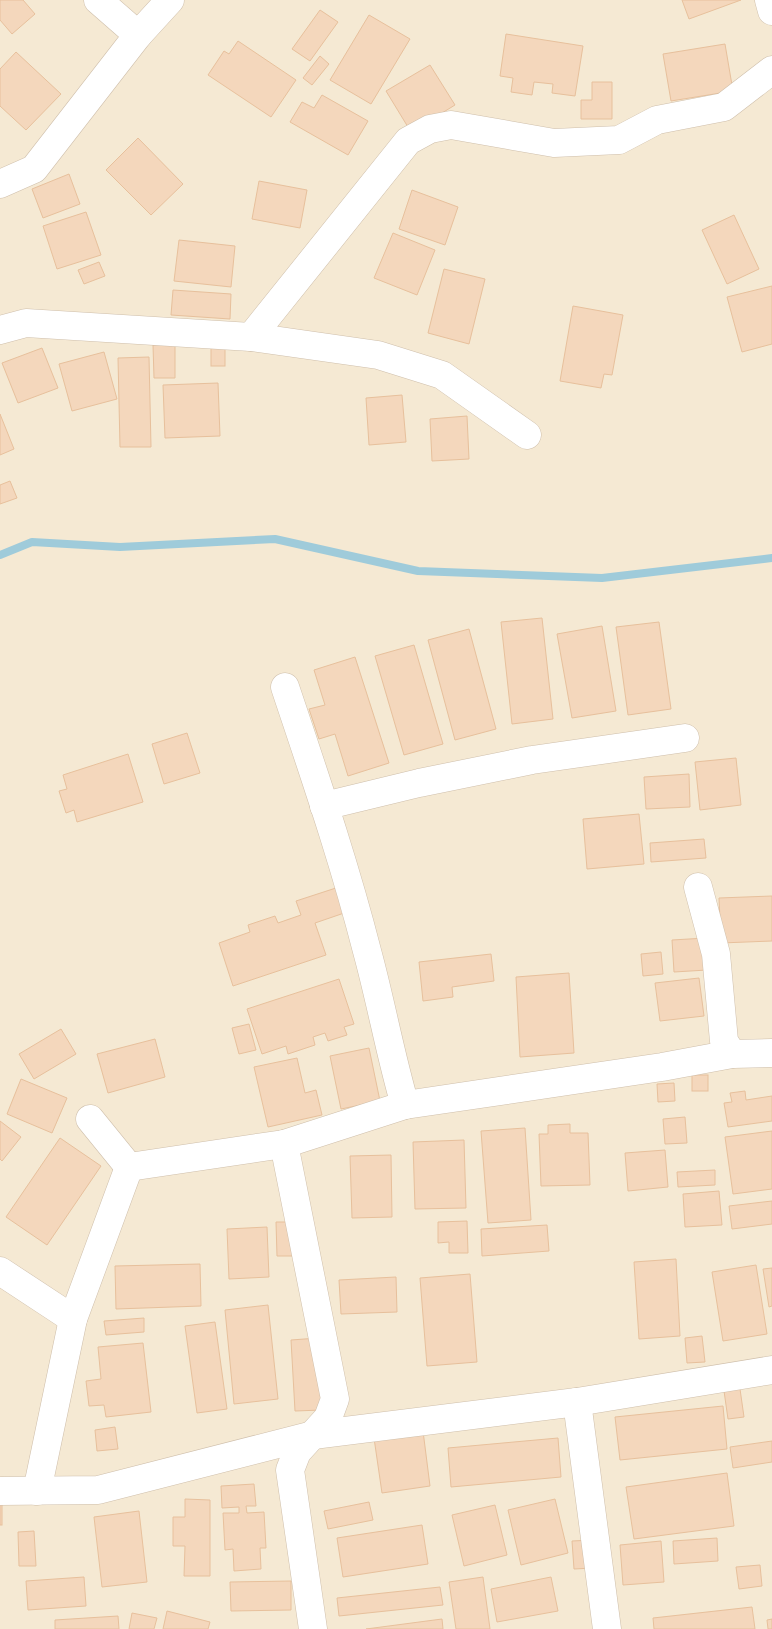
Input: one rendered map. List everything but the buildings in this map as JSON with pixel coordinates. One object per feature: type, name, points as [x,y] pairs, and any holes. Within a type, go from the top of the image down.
[{"type":"street","points":[[98,0],[138,35]]},
{"type":"street","points":[[0,184],[34,169],[138,35],[170,0]]},
{"type":"street","points":[[769,0],[772,11]]},
{"type":"street","points":[[251,337],[408,142],[430,129],[451,125],[554,143],[619,140],[656,120],[724,107],[772,70]]},
{"type":"street","points":[[0,330],[26,322],[251,337],[378,355],[442,375],[527,435]]},
{"type":"street","points":[[285,687],[324,806],[368,952],[390,1054],[405,1105]]},
{"type":"street","points":[[324,806],[419,783],[532,760],[685,738]]},
{"type":"street","points":[[698,887],[716,954],[724,1041],[732,1054]]},
{"type":"street","points":[[129,1167],[284,1144],[405,1105],[662,1067],[732,1054],[772,1053]]},
{"type":"street","points":[[90,1119],[129,1167]]},
{"type":"street","points":[[284,1144],[335,1399],[328,1418],[297,1452],[290,1470],[313,1629]]},
{"type":"street","points":[[37,1491],[73,1319],[129,1167]]},
{"type":"street","points":[[0,1271],[73,1319]]},
{"type":"street","points":[[0,1491],[98,1490],[313,1435],[577,1402],[772,1370]]},
{"type":"street","points":[[577,1402],[608,1629]]},
{"type":"shaded area","points":[[0,0],[772,0],[772,1629],[0,1629]]},
{"type":"waterway","points":[[0,555],[32,542],[120,547],[275,539],[418,571],[602,578],[772,558]]}]
